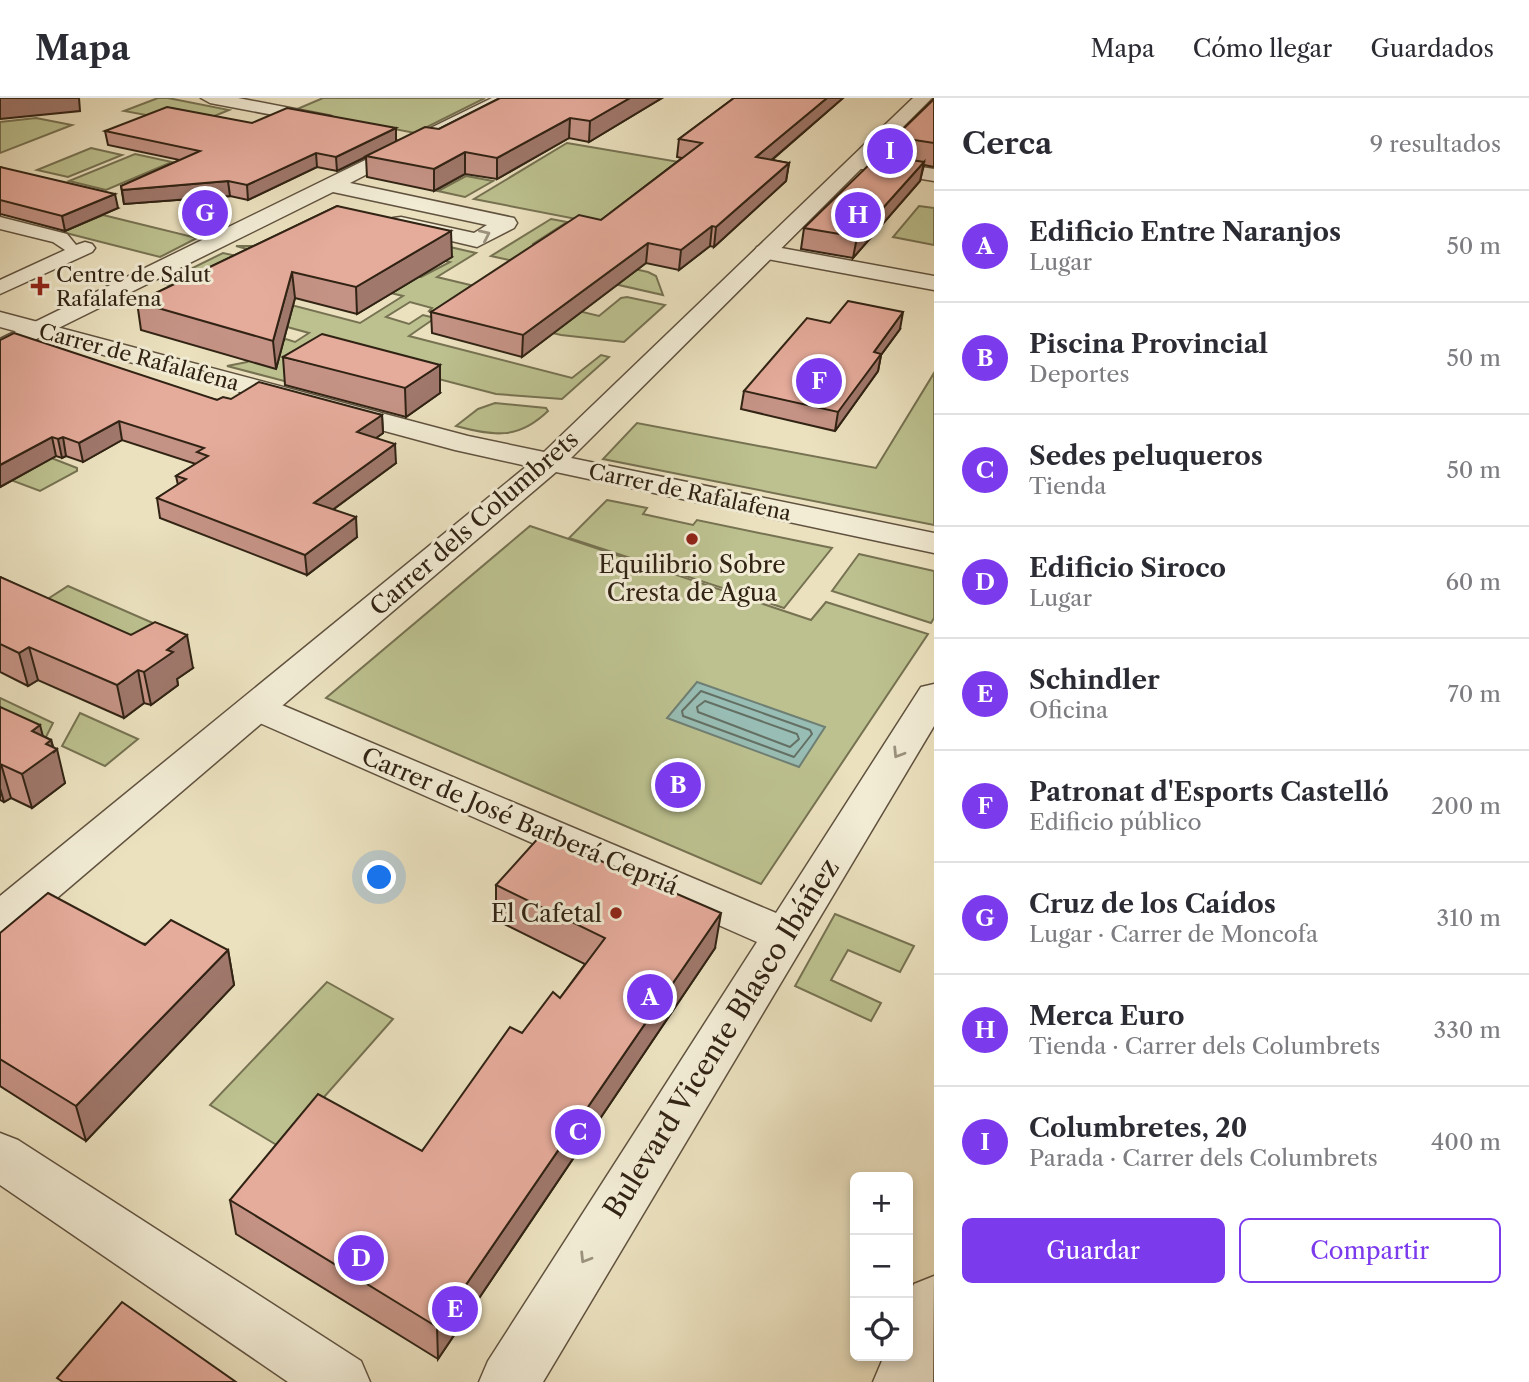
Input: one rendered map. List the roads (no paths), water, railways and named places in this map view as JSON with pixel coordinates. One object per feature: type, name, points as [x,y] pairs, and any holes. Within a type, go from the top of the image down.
[{"type":"street","points":[[210,98],[343,123]]},
{"type":"street","points":[[0,349],[506,98]]},
{"type":"street","name":"Carrer dels Columbrets","points":[[0,921],[549,463],[923,98]]},
{"type":"street","points":[[398,133],[425,138]]},
{"type":"street","points":[[857,163],[934,175]]},
{"type":"street","points":[[331,185],[506,223],[477,240],[383,219]]},
{"type":"street","points":[[300,201],[329,207]]},
{"type":"street","points":[[0,223],[60,238],[76,246],[0,288]]},
{"type":"street","points":[[765,252],[934,283]]},
{"type":"street","name":"Carrer de Rafalafena","points":[[0,319],[465,444],[934,543]]},
{"type":"street","name":"Bulevard Vicente Blasco Ibáñez","points":[[509,1382],[934,695]]},
{"type":"street","name":"Carrer de José Barberá Cepriá","points":[[257,708],[784,935]]},
{"type":"street","points":[[0,1156],[340,1382]]},
{"type":"street","points":[[903,1382],[934,1303]]},
{"type":"water","points":[[697,682],[825,727],[799,767],[667,718]]},
{"type":"place","name":"Columbretes, 20","points":[[890,151]]},
{"type":"place","name":"Cruz de los Caídos","points":[[205,213]]},
{"type":"place","name":"Merca Euro","points":[[858,215]]},
{"type":"place","name":"Centre de Salut Rafalafena","points":[[40,286]]},
{"type":"place","name":"Patronat d'Esports Castelló","points":[[819,381]]},
{"type":"place","name":"Equilibrio Sobre Cresta de Agua","points":[[692,539]]},
{"type":"place","name":"Piscina Provincial","points":[[678,785]]},
{"type":"place","name":"El Cafetal","points":[[616,913]]},
{"type":"place","name":"Edificio Entre Naranjos","points":[[650,997]]},
{"type":"place","name":"Sedes peluqueros","points":[[578,1132]]},
{"type":"place","name":"Edificio Siroco","points":[[361,1258]]},
{"type":"place","name":"Schindler","points":[[455,1309]]}]
